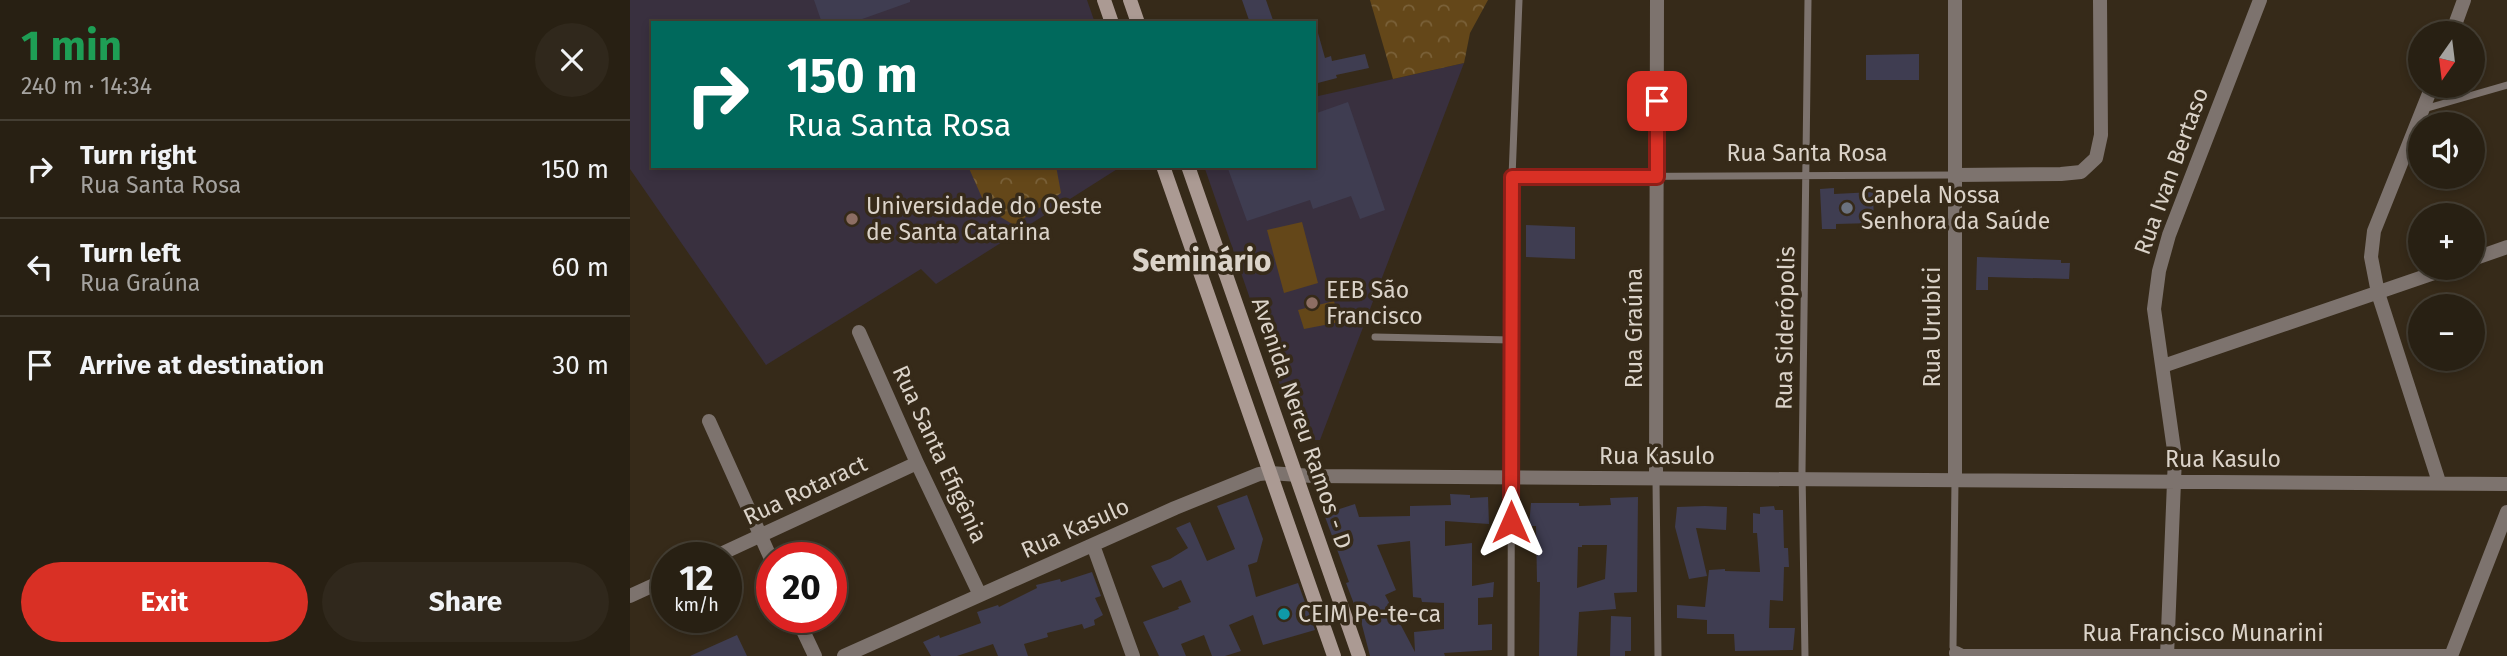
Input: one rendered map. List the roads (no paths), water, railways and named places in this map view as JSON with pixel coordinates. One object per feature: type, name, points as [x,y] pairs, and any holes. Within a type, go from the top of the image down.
[{"type":"street","points":[[1130,0],[1137,21]]},
{"type":"street","name":"Rua Graúna","points":[[1656,479],[1657,0]]},
{"type":"street","name":"Rua Urubici","points":[[1955,0],[1955,481]]},
{"type":"street","name":"Rua Santa Rosa","points":[[1955,175],[2081,172],[2096,158],[2101,135],[2100,0]]},
{"type":"street","name":"Rua Ivan Bertaso","points":[[2167,655],[2175,457],[2154,309],[2159,271],[2169,235],[2260,0]]},
{"type":"street","points":[[2456,21],[2464,0]]},
{"type":"street","points":[[1109,1],[1112,21]]},
{"type":"street","points":[[2428,98],[2374,231],[2371,257],[2378,293],[2440,482]]},
{"type":"street","name":"Avenida Nereu Ramos - D","points":[[1164,168],[1334,656]]},
{"type":"street","name":"Avenida Nereu Ramos - D","points":[[1189,168],[1359,656]]},
{"type":"street","points":[[2485,255],[2507,247]]},
{"type":"street","points":[[2163,366],[2415,280]]},
{"type":"street","name":"Rua Santa Efigênia","points":[[859,332],[980,595]]},
{"type":"street","points":[[709,421],[763,542]]},
{"type":"street","name":"Rua Rotaract","points":[[742,544],[917,463]]},
{"type":"street","name":"Rua Kasulo","points":[[844,656],[1175,508],[1259,474],[2507,484]]},
{"type":"street","points":[[2451,656],[2507,512]]},
{"type":"street","points":[[1093,545],[1133,656]]},
{"type":"street","points":[[630,596],[651,586]]},
{"type":"street","points":[[804,633],[815,656]]},
{"type":"street","name":"Rua Francisco Munarini","points":[[1956,653],[1962,656],[2451,656]]},
{"type":"lane","points":[[1511,656],[1512,177],[1519,0]]},
{"type":"lane","name":"Rua Siderópolis","points":[[1805,656],[1802,480],[1808,0]]},
{"type":"lane","points":[[2423,110],[2507,85]]},
{"type":"lane","name":"Rua Santa Rosa","points":[[1512,177],[1955,175]]},
{"type":"lane","points":[[1375,337],[1511,340]]},
{"type":"lane","name":"Rua Graúna","points":[[1656,479],[1658,656]]},
{"type":"lane","name":"Rua Urubici","points":[[1955,481],[1952,647],[1956,653]]},
{"type":"place","name":"Capela Nossa Senhora da Saúde","points":[[1847,208]]},
{"type":"place","name":"Universidade do Oeste de Santa Catarina","points":[[852,219]]},
{"type":"place","name":"EEB São Francisco","points":[[1312,303]]},
{"type":"place","name":"CEIM Pe-te-ca","points":[[1284,614]]},
{"type":"district","name":"Seminário","points":[[1202,261]]}]
